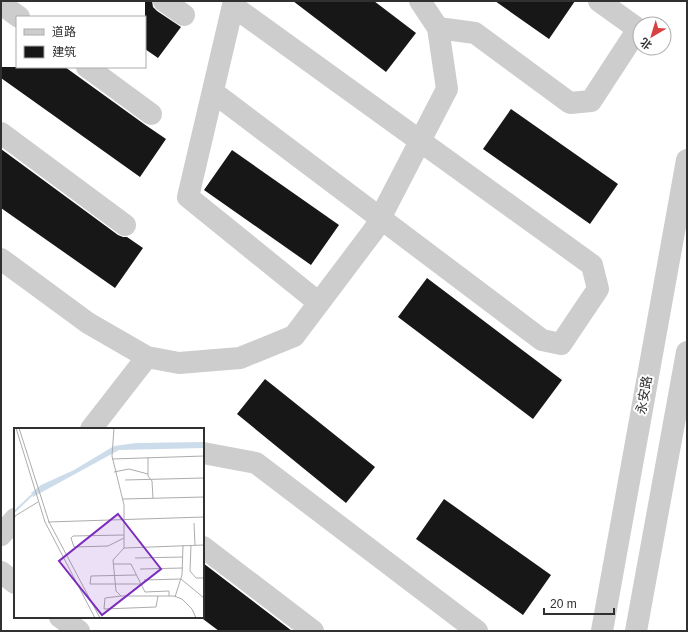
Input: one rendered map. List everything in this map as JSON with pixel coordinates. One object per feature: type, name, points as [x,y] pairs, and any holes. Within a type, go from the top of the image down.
[{"type":"street","points":[[164,1],[184,15]]},
{"type":"street","points":[[1,259],[88,323],[147,357],[179,363],[240,358],[294,336],[374,230],[447,89],[438,28],[420,1]]},
{"type":"street","points":[[438,28],[475,33],[570,103],[591,101],[638,30],[599,1]]},
{"type":"street","points":[[1,4],[18,16]]},
{"type":"street","points":[[213,92],[542,340],[560,344],[598,289],[592,264],[420,141],[234,4],[188,196],[319,303]]},
{"type":"street","points":[[88,68],[150,114]]},
{"type":"street","points":[[1,134],[124,225]]},
{"type":"street","name":"永安路","points":[[602,631],[687,160]]},
{"type":"street","points":[[636,631],[687,352]]},
{"type":"street","points":[[92,428],[147,357]]},
{"type":"street","points":[[204,453],[256,463],[477,631]]},
{"type":"street","points":[[1,535],[14,520]]},
{"type":"street","points":[[204,548],[313,631]]},
{"type":"street","points":[[1,572],[14,582]]},
{"type":"street","points":[[61,618],[79,631]]},
{"type":"building","points":[[145,1],[152,1],[153,7],[157,11],[181,27],[158,58],[146,50]]},
{"type":"building","points":[[293,1],[374,1],[416,33],[386,72]]},
{"type":"building","points":[[495,1],[575,1],[549,39]]},
{"type":"building","points":[[1,67],[66,68],[166,139],[140,177],[1,78]]},
{"type":"building","points":[[511,109],[618,184],[590,224],[483,149]]},
{"type":"building","points":[[1,149],[118,235],[127,237],[143,248],[115,288],[1,208]]},
{"type":"building","points":[[232,150],[339,225],[311,265],[204,190]]},
{"type":"building","points":[[427,278],[562,380],[533,419],[398,317]]},
{"type":"building","points":[[265,379],[375,467],[346,503],[237,414]]},
{"type":"building","points":[[444,499],[551,575],[523,615],[416,539]]},
{"type":"building","points":[[204,564],[292,631],[219,631],[203,619]]}]
